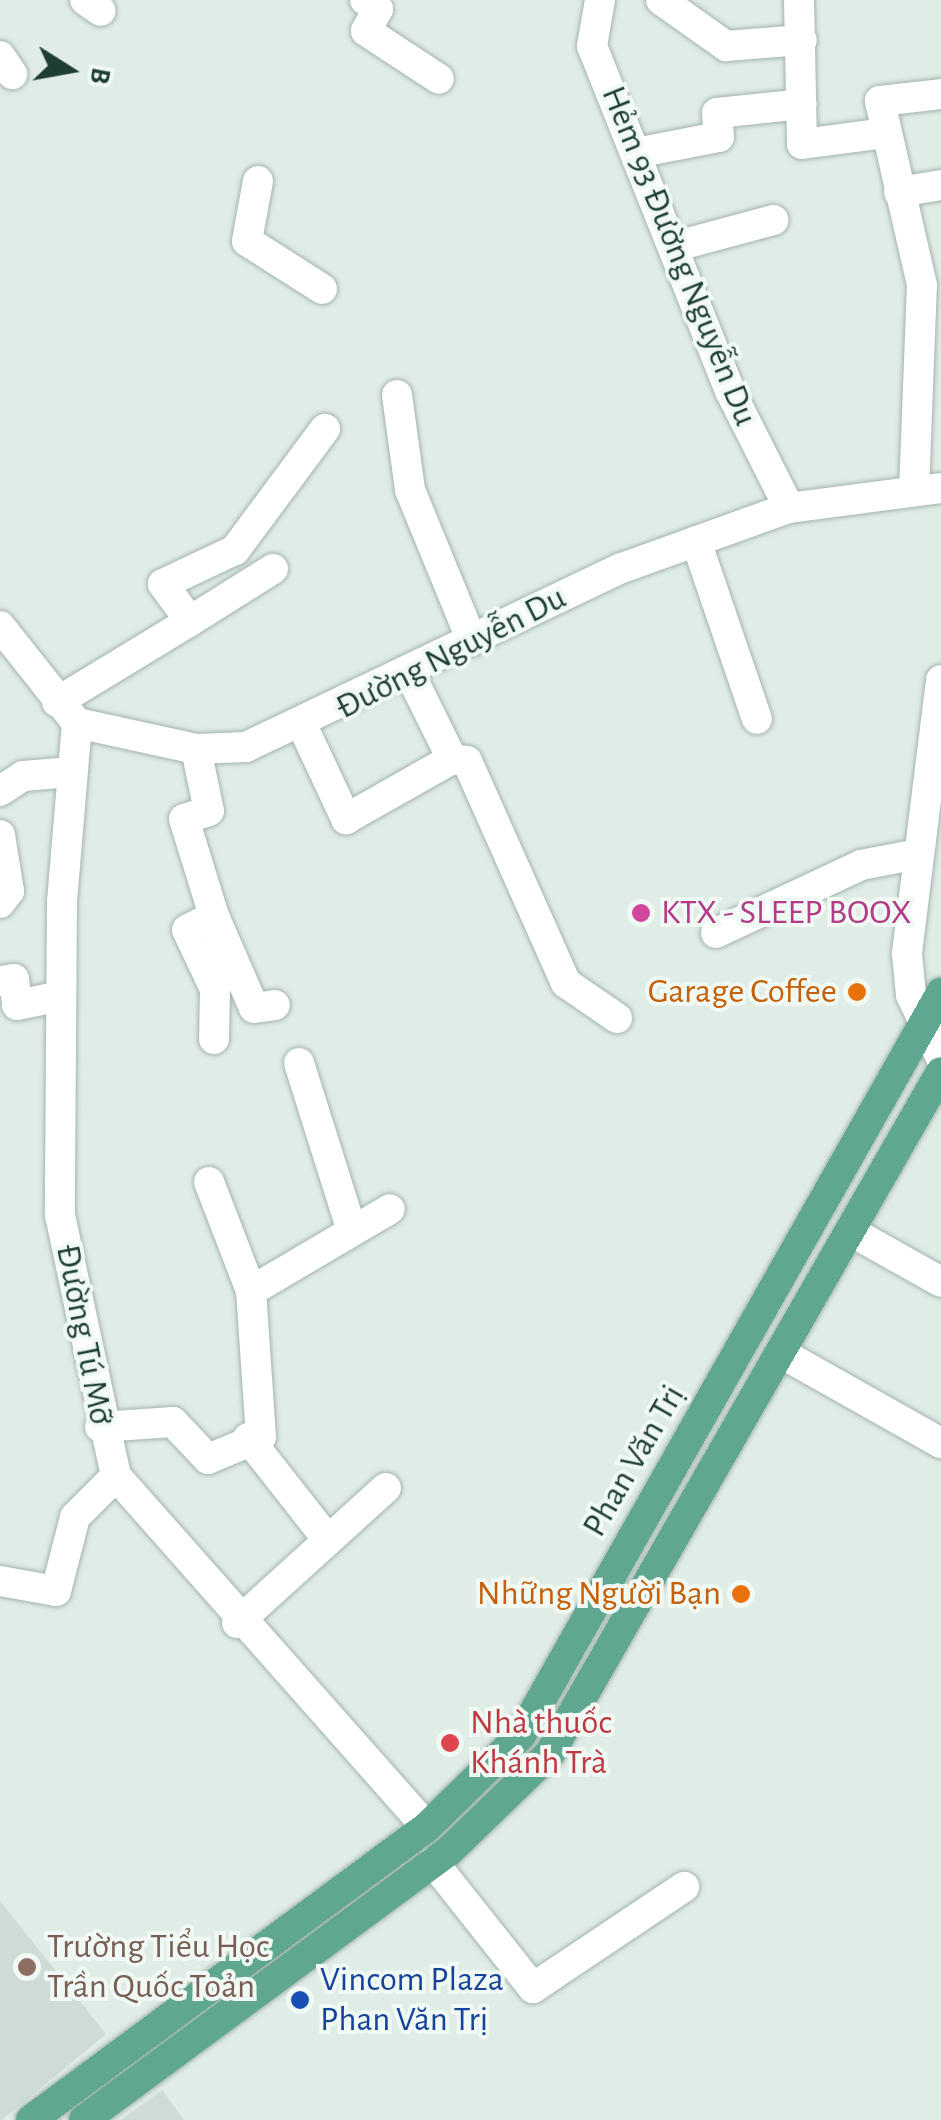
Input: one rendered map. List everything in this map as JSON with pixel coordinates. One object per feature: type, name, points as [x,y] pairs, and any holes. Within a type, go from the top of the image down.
[{"type":"main road","name":"Phan Văn Trị","points":[[31,2120],[427,1827],[521,1735],[941,994]]},
{"type":"main road","name":"Phan Văn Trị","points":[[84,2120],[433,1862],[550,1753],[941,1072]]},
{"type":"main road","points":[[706,1410],[737,1430]]},
{"type":"main road","points":[[148,2034],[166,2059]]},
{"type":"street","points":[[364,0],[378,9],[366,31],[439,79]]},
{"type":"street","name":"Hẻm 93 Đường Nguyễn Du","points":[[600,0],[592,46],[642,152],[673,247],[789,508]]},
{"type":"street","points":[[662,0],[726,46],[802,40]]},
{"type":"street","points":[[800,0],[802,144],[886,133]]},
{"type":"street","points":[[928,490],[922,284],[880,100],[941,94]]},
{"type":"street","points":[[642,152],[718,136],[718,112],[802,104]]},
{"type":"street","points":[[258,180],[248,242],[322,289]]},
{"type":"street","points":[[900,192],[941,186]]},
{"type":"street","points":[[673,247],[772,220]]},
{"type":"street","points":[[397,395],[410,490],[472,642]]},
{"type":"street","points":[[190,621],[163,584],[235,550],[325,429]]},
{"type":"street","name":"Đường Nguyễn Du","points":[[67,713],[196,749],[246,746],[303,727],[472,642],[696,541],[789,508],[928,490]]},
{"type":"street","points":[[696,541],[757,719]]},
{"type":"street","points":[[0,626],[67,713],[190,621],[273,569]]},
{"type":"street","points":[[409,672],[452,759]]},
{"type":"street","points":[[941,680],[906,954],[924,1025],[941,1058]]},
{"type":"street","name":"Đường Tú Mỡ","points":[[67,713],[71,772],[60,996],[60,1215],[100,1426],[116,1476],[237,1623],[427,1827]]},
{"type":"street","points":[[303,727],[346,819],[452,759],[467,761],[566,983],[617,1018]]},
{"type":"street","points":[[196,749],[210,812],[184,819],[214,916],[254,1008],[275,1005]]},
{"type":"street","points":[[0,791],[23,776],[71,772]]},
{"type":"street","points":[[0,835],[9,891],[0,903]]},
{"type":"street","points":[[716,933],[861,865],[918,854]]},
{"type":"street","points":[[214,916],[187,930],[215,989],[214,1039]]},
{"type":"street","points":[[0,981],[14,979],[17,1005],[60,996]]},
{"type":"street","points":[[299,1063],[352,1232]]},
{"type":"street","points":[[100,1426],[172,1422],[208,1458],[248,1438],[261,1436],[251,1291],[209,1182]]},
{"type":"street","points":[[251,1291],[390,1209]]},
{"type":"street","points":[[852,1232],[941,1282]]},
{"type":"street","points":[[781,1354],[941,1443]]},
{"type":"street","points":[[248,1438],[328,1540]]},
{"type":"street","points":[[0,1581],[56,1591],[75,1517],[116,1476]]},
{"type":"street","points":[[237,1623],[386,1488]]},
{"type":"street","points":[[433,1862],[534,1988],[684,1887]]},
{"type":"shaded area","name":"Trường Tiểu Học Trần Quốc Toản","points":[[0,1901],[106,2034],[2,2120],[0,2120]]},
{"type":"shaded area","points":[[162,2090],[184,2120],[121,2120]]},
{"type":"place","name":"KTX - SLEEP BOOX","points":[[641,913]]},
{"type":"place","name":"Garage Coffee","points":[[857,992]]},
{"type":"place","name":"Những Người Bạn","points":[[741,1594]]},
{"type":"place","name":"Nhà thuốc Khánh Trà","points":[[450,1743]]},
{"type":"place","name":"Trường Tiểu Học Trần Quốc Toản","points":[[27,1967]]},
{"type":"place","name":"Vincom Plaza Phan Văn Trị","points":[[300,2000]]}]
